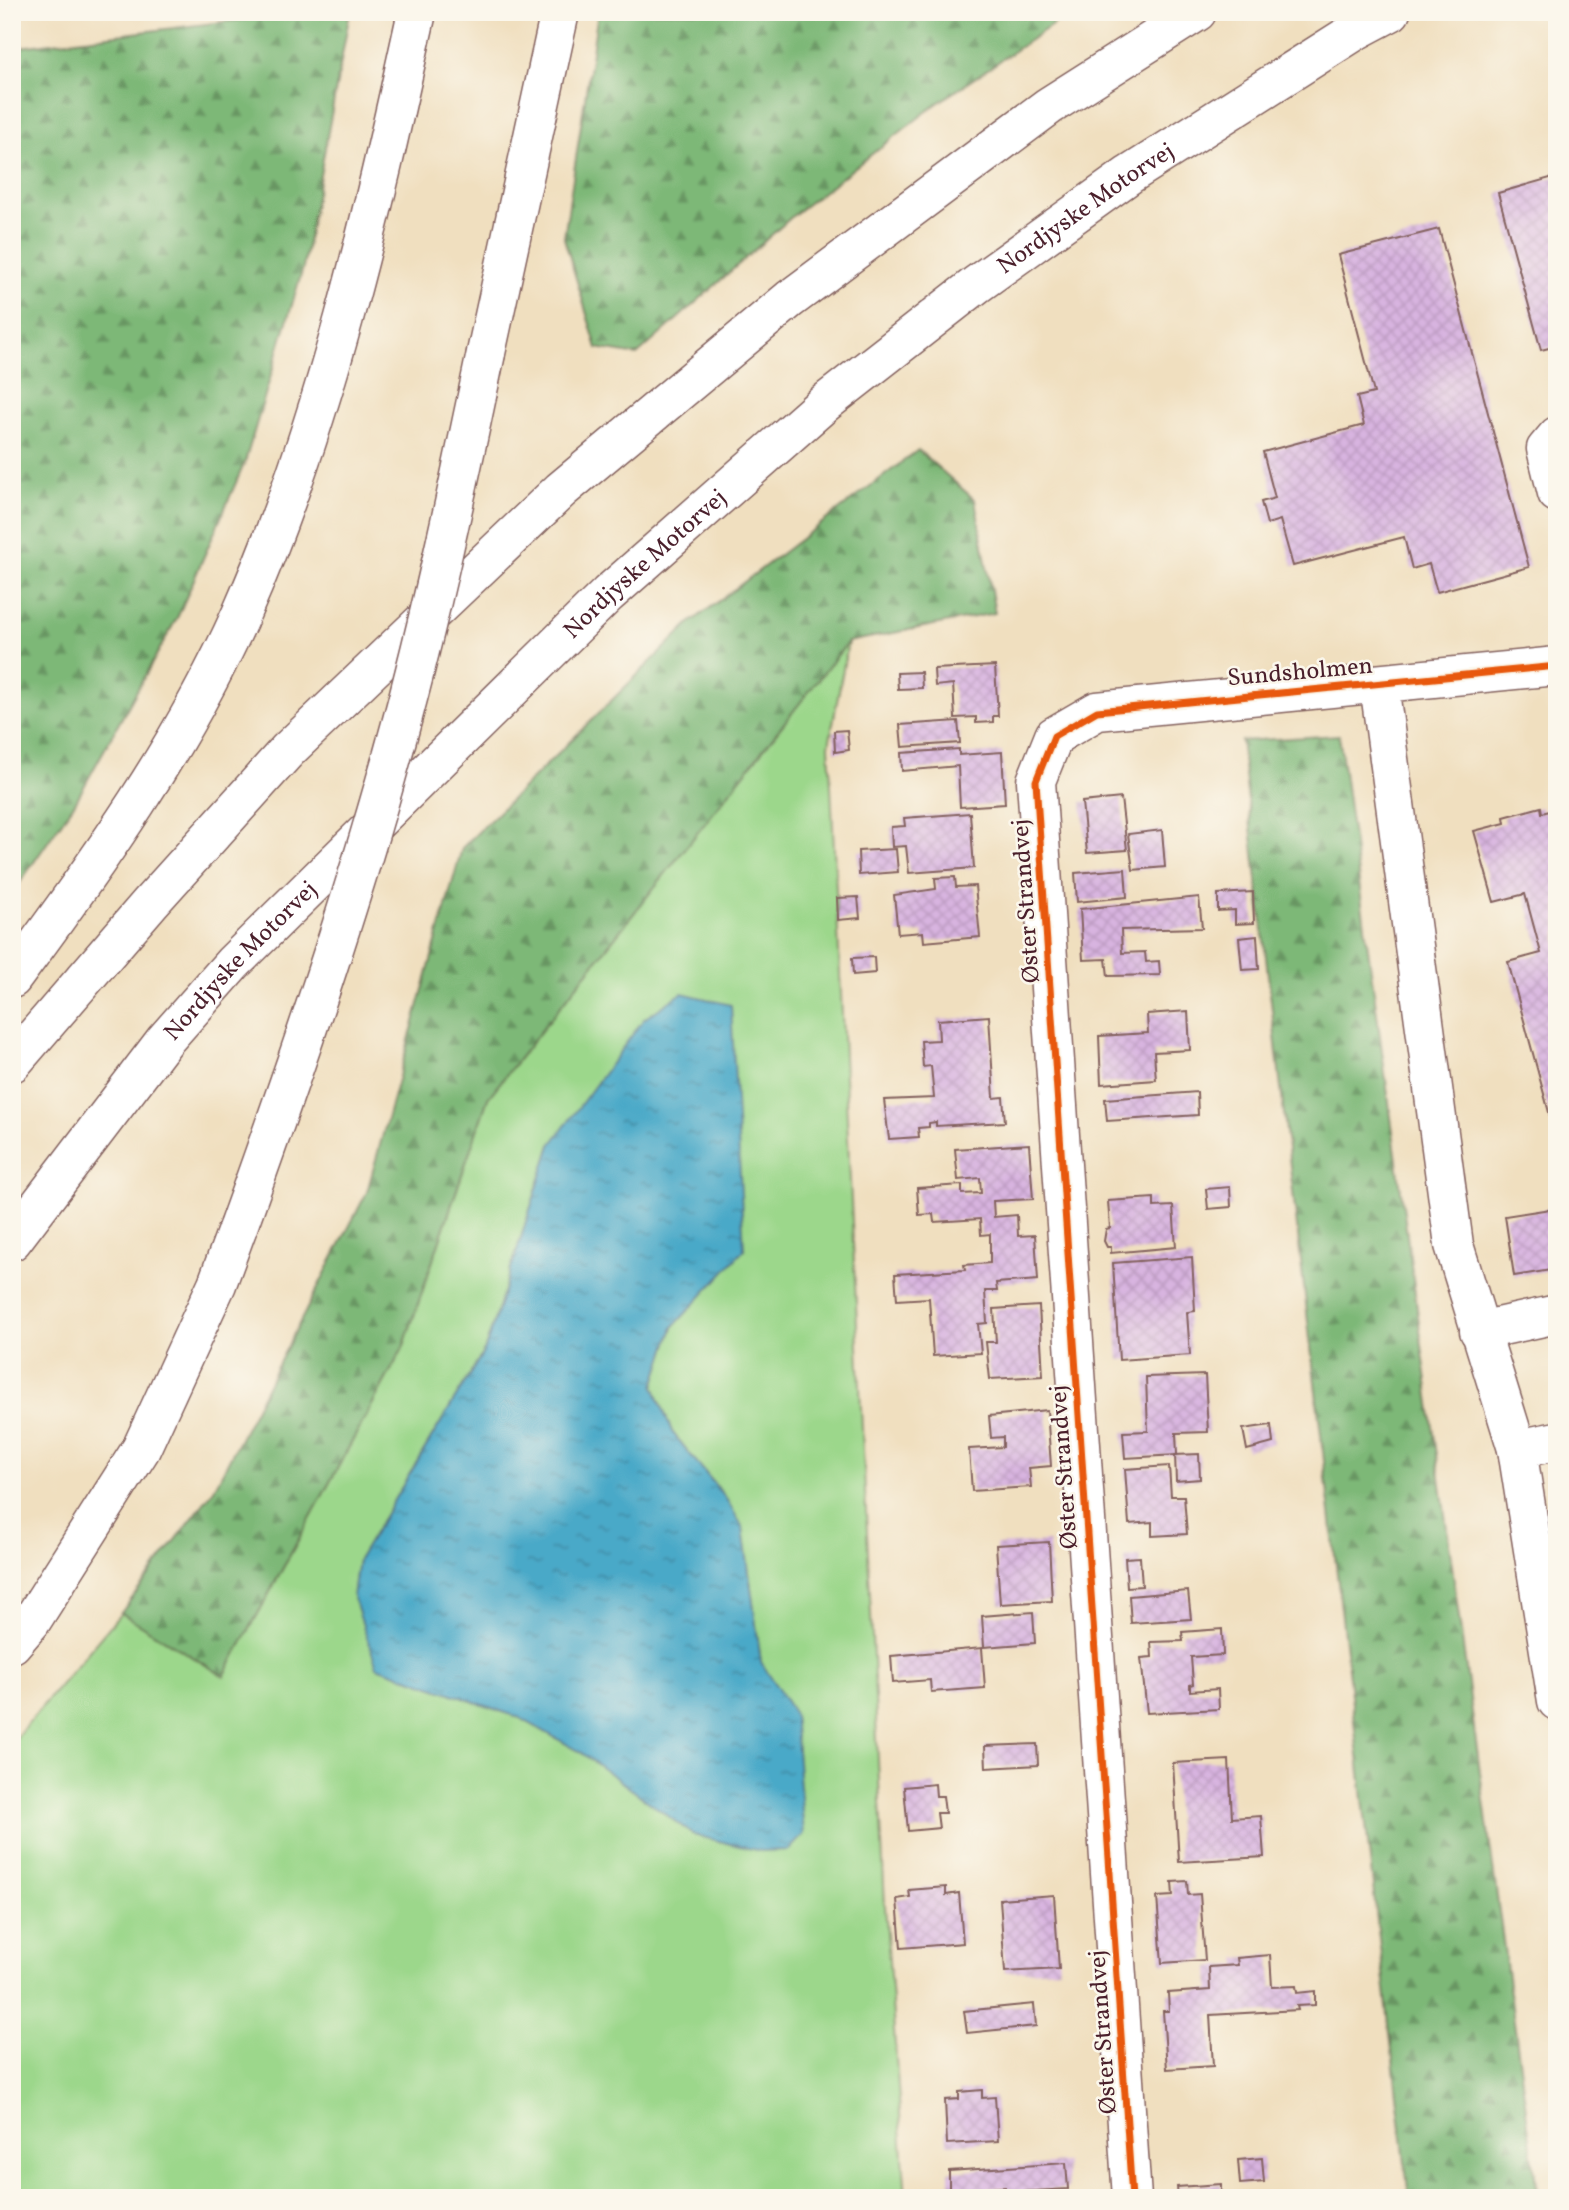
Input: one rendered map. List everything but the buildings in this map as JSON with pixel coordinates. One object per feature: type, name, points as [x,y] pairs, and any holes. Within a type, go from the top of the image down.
[{"type":"main road","points":[[12,979],[99,861],[170,748],[241,615],[331,372],[372,220],[416,12]]},
{"type":"main road","points":[[12,1644],[31,1622],[141,1449],[217,1284],[340,933],[397,739],[446,546],[560,12]]},
{"type":"main road","points":[[12,1063],[149,903],[288,750],[561,490],[800,291],[1049,106],[1198,12]]},
{"type":"main road","name":"Nordjyske Motorvej","points":[[12,1241],[165,1040],[233,963],[608,594],[825,402],[976,285],[1129,175],[1357,30],[1391,12]]},
{"type":"main road","points":[[1557,436],[1546,449],[1557,493]]},
{"type":"main road","name":"Sundsholmen","points":[[1054,736],[1097,711],[1557,666]]},
{"type":"main road","name":"Sundsholmen","points":[[1378,684],[1454,1245],[1517,1449],[1557,1701]]},
{"type":"main road","name":"Øster Strandvej","points":[[1054,736],[1036,781],[1132,2198]]},
{"type":"main road","points":[[1479,1331],[1557,1314]]},
{"type":"main road","points":[[1517,1449],[1556,1444]]},
{"type":"green space","points":[[304,12],[350,12],[303,268],[245,462],[178,616],[76,801],[12,894],[12,48]]},
{"type":"green space","points":[[598,12],[1071,12],[935,105],[796,213],[637,355],[597,348],[564,238]]},
{"type":"green space","points":[[918,450],[975,500],[995,613],[848,642],[488,1098],[403,1348],[224,1676],[121,1613],[213,1491],[367,1192],[462,848],[690,623]]},
{"type":"green space","points":[[848,642],[829,745],[885,1905],[906,2198],[12,2198],[12,1742],[121,1613],[224,1676],[403,1348],[488,1098]],"holes":[[[551,1145],[744,1249],[673,1327],[654,1386],[672,1432],[725,1497],[743,1528],[761,1663],[794,1715],[579,1751],[520,1718],[378,1667],[353,1596],[358,1560],[485,1349]]]},
{"type":"green space","points":[[1339,735],[1538,2198],[1409,2198],[1241,741]]},
{"type":"water","points":[[682,993],[731,1005],[744,1250],[673,1327],[654,1386],[672,1432],[725,1497],[743,1528],[761,1662],[794,1714],[804,1834],[789,1850],[760,1851],[694,1835],[579,1751],[520,1718],[377,1667],[353,1596],[358,1560],[485,1349],[551,1145],[644,1019]]},
{"type":"cycle path","points":[[1132,2198],[1036,781],[1054,736],[1097,711],[1557,666]]}]
